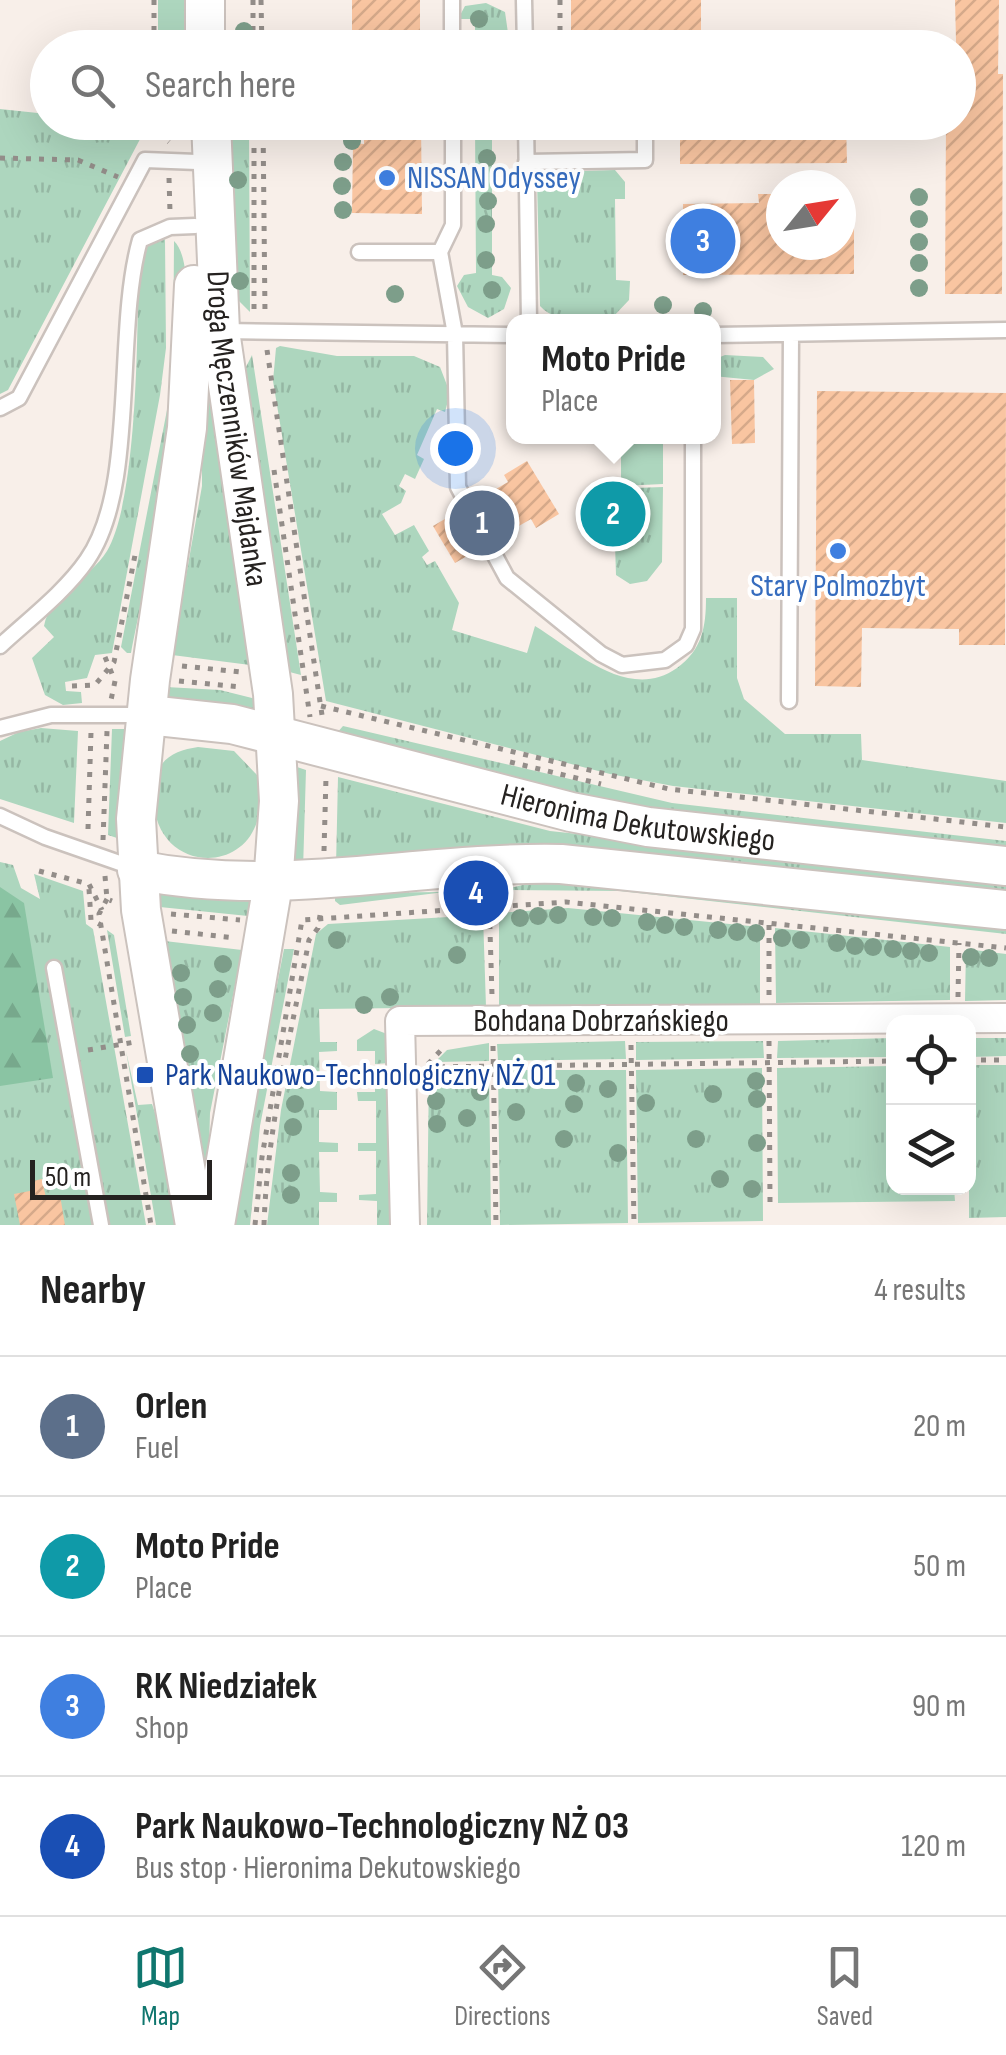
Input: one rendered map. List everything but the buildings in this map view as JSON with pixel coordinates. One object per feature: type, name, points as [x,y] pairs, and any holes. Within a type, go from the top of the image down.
[{"type":"street","points":[[205,30],[206,0]]},
{"type":"street","name":"Droga Męczenników Majdanka","points":[[195,1225],[120,863],[137,784],[141,685],[233,338],[195,226],[199,140]]},
{"type":"street","name":"Droga Męczenników Majdanka","points":[[213,140],[233,338],[284,685],[309,745],[278,839],[286,902],[215,1225]]},
{"type":"street","name":"Hieronima Dekutowskiego","points":[[141,685],[189,717],[648,827],[1006,866]]},
{"type":"street","name":"Hieronima Dekutowskiego","points":[[120,863],[286,902],[492,863],[561,864],[1006,910]]},
{"type":"street","name":"Bohdana Dobrzańskiego","points":[[976,1019],[1006,1018]]},
{"type":"street","name":"Bohdana Dobrzańskiego","points":[[405,1225],[416,1070],[400,1021],[886,1020]]},
{"type":"lane","points":[[452,0],[452,30]]},
{"type":"lane","points":[[524,0],[525,30]]},
{"type":"lane","points":[[452,140],[453,226],[440,252],[455,334],[458,487],[507,578],[601,654],[622,665],[665,660],[686,646],[693,628],[693,444]]},
{"type":"lane","points":[[526,140],[528,314]]},
{"type":"lane","points":[[526,162],[645,160],[645,140]]},
{"type":"lane","points":[[0,408],[19,398],[145,160],[197,162]]},
{"type":"lane","points":[[0,646],[87,560],[114,500],[129,280],[140,240],[170,227],[195,226]]},
{"type":"lane","points":[[359,252],[440,252]]},
{"type":"lane","points":[[721,335],[1006,330]]},
{"type":"lane","points":[[789,700],[791,334]]},
{"type":"lane","points":[[233,338],[506,336]]},
{"type":"lane","points":[[0,728],[51,715],[108,714],[141,685]]},
{"type":"lane","points":[[0,816],[44,838],[120,863]]},
{"type":"lane","points":[[54,968],[101,1225]]},
{"type":"path","points":[[154,0],[154,30]]},
{"type":"path","points":[[253,0],[253,30]]},
{"type":"path","points":[[262,0],[262,30]]},
{"type":"path","points":[[560,0],[560,30]]},
{"type":"path","points":[[252,140],[233,338],[316,684],[320,706],[309,745]]},
{"type":"path","points":[[233,338],[260,140]]},
{"type":"path","points":[[0,158],[78,160],[130,182]]},
{"type":"path","points":[[271,453],[284,685]]},
{"type":"path","points":[[72,686],[95,685],[114,662],[136,546]]},
{"type":"path","points":[[105,657],[107,670]]},
{"type":"path","points":[[114,662],[141,685]]},
{"type":"path","points":[[129,915],[102,776],[108,714],[141,685],[222,668],[284,685],[310,704],[669,790],[1006,830]]},
{"type":"path","points":[[107,670],[141,685],[316,684]]},
{"type":"path","points":[[284,685],[310,704]]},
{"type":"path","points":[[255,1225],[286,902],[309,745],[310,704]]},
{"type":"path","points":[[340,720],[454,748]]},
{"type":"path","points":[[88,829],[91,730]]},
{"type":"path","points":[[492,758],[607,786]]},
{"type":"path","points":[[644,793],[1006,830]]},
{"type":"path","points":[[39,871],[89,884],[102,909],[101,925],[151,1225]]},
{"type":"path","points":[[89,884],[91,920],[101,925]]},
{"type":"path","points":[[264,1225],[277,1110],[309,940],[320,910],[596,895]]},
{"type":"path","points":[[488,898],[496,1225]]},
{"type":"path","points":[[102,909],[129,915],[286,902]]},
{"type":"path","points":[[102,909],[129,915],[286,902],[318,920],[566,902],[959,939],[1006,940]]},
{"type":"path","points":[[769,913],[770,1203]]},
{"type":"path","points":[[854,922],[1006,948]]},
{"type":"path","points":[[958,1015],[959,939]]},
{"type":"path","points":[[630,1037],[634,1225]]},
{"type":"path","points":[[416,1070],[452,1042]]},
{"type":"path","points":[[80,1052],[120,1045]]},
{"type":"path","points":[[976,1060],[1006,1060]]},
{"type":"path","points":[[416,1070],[886,1061]]},
{"type":"path","points":[[964,1195],[964,1201]]},
{"type":"green space","points":[[158,0],[184,0],[184,30],[158,30]]},
{"type":"green space","points":[[486,3],[505,12],[508,30],[475,30],[475,19],[458,19],[465,6]]},
{"type":"green space","points":[[0,109],[30,112],[30,140],[140,140],[8,390],[0,394]]},
{"type":"green space","points":[[228,140],[249,140],[250,312],[235,297]]},
{"type":"green space","points":[[475,140],[492,140],[492,275],[502,277],[511,288],[504,309],[488,318],[468,307],[457,286],[464,275],[476,273]]},
{"type":"green space","points":[[615,170],[625,182],[625,199],[615,199],[616,280],[630,281],[629,300],[616,314],[551,314],[540,306],[537,180],[549,172]]},
{"type":"green space","points":[[165,239],[166,348],[160,395],[112,653],[95,655],[87,678],[65,682],[66,691],[81,692],[82,703],[63,705],[45,695],[32,658],[54,637],[44,626],[54,604],[99,561],[117,526],[125,493],[134,411],[138,261],[146,246]]},
{"type":"green space","points":[[174,241],[185,267],[187,313],[182,371],[161,504],[131,653],[127,653],[121,647],[173,379]]},
{"type":"green space","points":[[276,348],[337,356],[414,356],[440,367],[450,393],[445,412],[437,409],[417,455],[424,459],[415,479],[405,474],[399,486],[406,491],[401,503],[382,514],[395,535],[414,525],[429,551],[422,557],[427,565],[435,561],[459,603],[452,630],[527,653],[535,626],[604,670],[622,677],[659,677],[677,668],[697,646],[706,598],[737,598],[737,678],[744,699],[785,734],[861,734],[862,760],[1006,781],[1006,823],[673,786],[610,774],[326,701],[273,381]]},
{"type":"green space","points":[[252,355],[301,675],[278,669],[242,375]]},
{"type":"green space","points":[[721,357],[763,357],[774,369],[754,380],[721,377]]},
{"type":"green space","points":[[215,374],[258,666],[172,655],[202,486],[202,385]]},
{"type":"green space","points":[[621,444],[663,444],[663,484],[621,486]]},
{"type":"green space","points":[[663,487],[662,562],[647,581],[630,584],[616,575],[615,544],[636,542],[635,488]]},
{"type":"green space","points":[[166,687],[220,690],[264,701],[267,719],[163,704]]},
{"type":"green space","points":[[343,726],[672,803],[1006,841],[1006,852],[628,808],[336,734]]},
{"type":"green space","points":[[41,728],[78,731],[74,823],[0,799],[0,741]]},
{"type":"green space","points":[[112,729],[129,729],[126,841],[108,835]]},
{"type":"green space","points":[[198,747],[234,751],[257,775],[259,811],[250,837],[232,852],[210,858],[187,854],[168,840],[156,816],[155,782],[160,767],[176,753]]},
{"type":"green space","points":[[288,764],[306,770],[303,870],[285,871]]},
{"type":"green space","points":[[338,777],[550,831],[1006,880],[1006,896],[336,866]]},
{"type":"green space","points":[[0,862],[13,865],[21,888],[40,899],[34,874],[83,891],[86,924],[93,929],[146,1225],[0,1225]]},
{"type":"green space","points":[[547,879],[1006,924],[1006,934],[620,891],[502,890]]},
{"type":"green space","points":[[0,887],[24,903],[53,1078],[0,1086]]},
{"type":"green space","points":[[147,887],[252,898],[248,916],[150,906]]},
{"type":"green space","points":[[445,892],[340,905],[335,901],[335,893]]},
{"type":"green space","points":[[568,908],[760,927],[760,1004],[499,1006],[499,913]]},
{"type":"green space","points":[[483,915],[486,1007],[319,1009],[320,1042],[337,1042],[337,1051],[319,1052],[320,1091],[337,1092],[337,1110],[319,1110],[319,1142],[338,1143],[338,1152],[319,1152],[320,1192],[337,1193],[337,1202],[319,1202],[319,1225],[267,1225],[281,1110],[316,934],[328,924]]},
{"type":"green space","points":[[775,928],[950,947],[950,1000],[776,1003]]},
{"type":"green space","points":[[107,930],[114,935],[131,1036],[125,1037]]},
{"type":"green space","points":[[156,940],[242,950],[210,1113],[207,1225]]},
{"type":"green space","points":[[284,949],[294,949],[260,1126],[250,1225],[230,1225]]},
{"type":"green space","points":[[966,949],[1006,954],[1006,1000],[965,1001]]},
{"type":"green space","points":[[374,1029],[387,1034],[390,1063],[375,1064],[375,1051],[357,1051],[357,1040]]},
{"type":"green space","points":[[886,1038],[886,1057],[777,1058],[778,1041]]},
{"type":"green space","points":[[976,1038],[1006,1038],[1006,1056],[976,1057]]},
{"type":"green space","points":[[625,1041],[626,1059],[498,1061],[497,1044]]},
{"type":"green space","points":[[763,1041],[764,1058],[636,1060],[636,1042]]},
{"type":"green space","points":[[489,1043],[489,1061],[435,1062],[447,1050]]},
{"type":"green space","points":[[126,1051],[138,1105],[152,1104],[166,1145],[182,1225],[156,1225]]},
{"type":"green space","points":[[976,1065],[1006,1065],[1006,1217],[969,1218],[969,1195],[976,1195]]},
{"type":"green space","points":[[886,1066],[886,1195],[955,1195],[955,1201],[778,1203],[777,1068]]},
{"type":"green space","points":[[762,1068],[763,1221],[638,1223],[636,1070]]},
{"type":"green space","points":[[498,1070],[626,1070],[628,1223],[500,1225]]},
{"type":"green space","points":[[429,1071],[489,1071],[491,1225],[427,1225]]},
{"type":"green space","points":[[375,1073],[390,1073],[391,1225],[377,1225],[377,1201],[359,1200],[359,1195],[376,1194],[376,1151],[358,1151],[358,1143],[376,1143],[376,1101],[358,1101],[357,1092],[375,1092]]},
{"type":"place","name":"NISSAN Odyssey","points":[[387,178]]},
{"type":"place","name":"RK Niedziałek","points":[[703,241]]},
{"type":"place","name":"Moto Pride","points":[[613,514]]},
{"type":"place","name":"Orlen","points":[[482,523]]},
{"type":"place","name":"Stary Polmozbyt","points":[[838,551]]},
{"type":"place","name":"Park Naukowo-Technologiczny NŻ 03","points":[[476,893]]},
{"type":"place","name":"Park Naukowo-Technologiczny NŻ 01","points":[[145,1075]]}]
